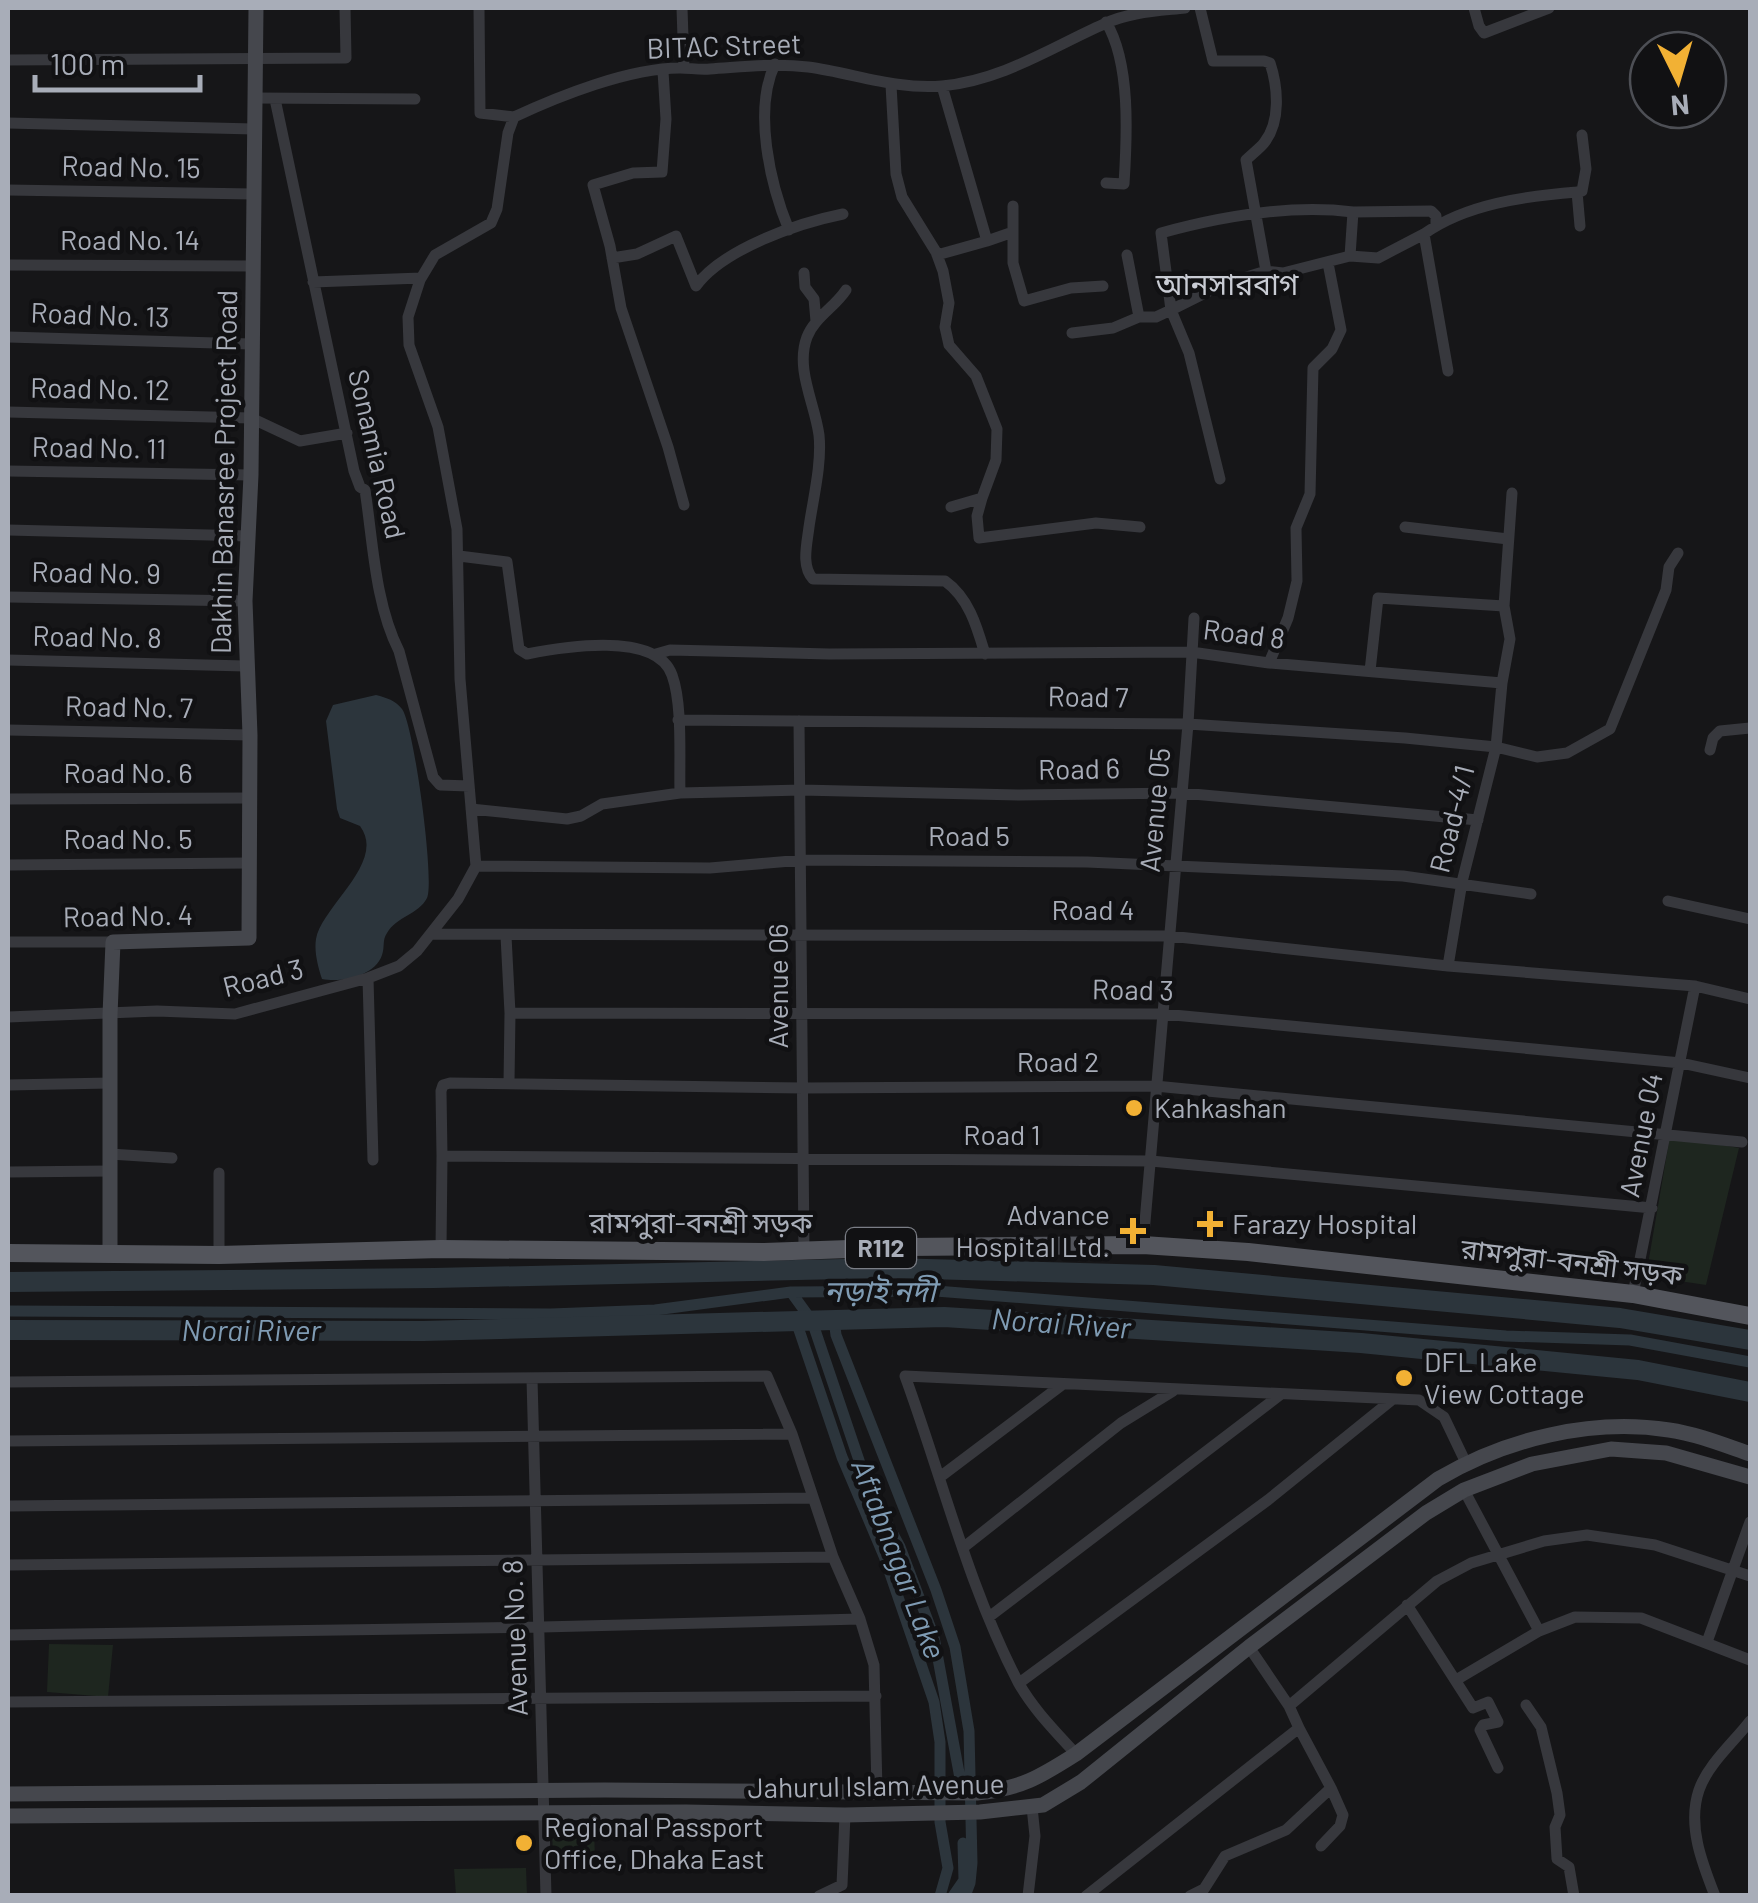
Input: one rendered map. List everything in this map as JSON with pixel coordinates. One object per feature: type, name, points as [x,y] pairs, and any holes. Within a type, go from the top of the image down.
[{"type":"main road","name":"রামপুরা-বনশ্রী সড়ক","points":[[8,1253],[219,1255],[1142,1246],[1248,1252],[1633,1294],[1750,1316]]},
{"type":"street","name":"Dakhin Banasree Project Road","points":[[249,938],[250,735],[244,600],[251,475],[256,8]]},
{"type":"street","points":[[8,60],[346,58],[345,8]]},
{"type":"street","points":[[476,866],[460,678],[460,556],[438,427],[408,345],[408,317],[421,278],[435,255],[490,223],[497,209],[514,118],[480,113],[479,8]]},
{"type":"street","points":[[682,8],[684,68]]},
{"type":"street","name":"BITAC Street","points":[[514,118],[556,98],[611,80],[684,68],[775,64],[816,68],[891,85],[942,86],[1000,75],[1106,22],[1143,12],[1185,8]]},
{"type":"street","points":[[1200,8],[1214,61],[1264,60],[1270,63],[1274,74],[1277,92],[1271,130],[1265,143],[1246,160],[1266,271]]},
{"type":"street","points":[[1474,8],[1484,33],[1549,8]]},
{"type":"street","points":[[1106,22],[1116,39],[1126,118],[1124,184],[1106,183]]},
{"type":"street","points":[[775,64],[766,82],[767,154],[789,230]]},
{"type":"street","points":[[663,71],[666,120],[662,172],[632,172],[593,185],[620,308],[684,505]]},
{"type":"street","points":[[891,85],[896,174],[908,210],[937,255],[948,294],[948,344],[976,376],[998,429],[993,473],[977,516],[979,538],[1096,523],[1140,526]]},
{"type":"street","points":[[942,86],[987,241]]},
{"type":"street","points":[[254,98],[415,98]]},
{"type":"street","name":"Sonamia Road","points":[[275,99],[347,433],[360,487],[365,490],[393,640],[432,776],[440,785],[469,786]]},
{"type":"street","points":[[8,124],[254,129]]},
{"type":"street","points":[[1072,333],[1156,317],[1221,285],[1266,271],[1283,273],[1350,256],[1378,258],[1460,215],[1535,196],[1582,191],[1586,169],[1582,135]]},
{"type":"street","name":"Road No. 15","points":[[8,190],[253,194]]},
{"type":"street","points":[[1577,192],[1580,226]]},
{"type":"street","points":[[1013,206],[1013,264],[1024,302],[1071,288],[1102,286]]},
{"type":"street","points":[[1220,479],[1189,353],[1171,310],[1161,233],[1219,219],[1299,208],[1431,211],[1436,216],[1436,226]]},
{"type":"street","points":[[1350,256],[1353,212]]},
{"type":"street","points":[[612,258],[637,254],[676,236],[696,286],[720,260],[817,219],[844,214]]},
{"type":"street","points":[[937,255],[1012,232]]},
{"type":"street","points":[[1424,234],[1448,371]]},
{"type":"street","points":[[1127,255],[1140,317]]},
{"type":"street","points":[[1269,663],[1288,618],[1297,581],[1296,528],[1310,494],[1313,368],[1332,348],[1340,330],[1328,263]]},
{"type":"street","name":"Road No. 14","points":[[8,265],[252,266]]},
{"type":"street","points":[[804,273],[805,287],[814,299],[816,321]]},
{"type":"street","points":[[313,282],[421,278]]},
{"type":"street","points":[[846,290],[837,304],[816,321],[806,338],[804,360],[819,437],[806,550],[808,573],[813,579],[843,582],[945,581],[962,597],[985,654]]},
{"type":"street","name":"Road No. 13","points":[[8,337],[251,344]]},
{"type":"street","name":"Road No. 12","points":[[8,412],[251,418]]},
{"type":"street","points":[[251,418],[300,441],[347,433]]},
{"type":"street","name":"Road No. 11","points":[[8,471],[251,475]]},
{"type":"street","name":"Road-4/1","points":[[1448,966],[1462,882],[1496,747],[1499,682],[1510,638],[1504,606],[1512,493]]},
{"type":"street","points":[[951,507],[982,498]]},
{"type":"street","points":[[1405,528],[1508,540]]},
{"type":"street","points":[[8,530],[249,536]]},
{"type":"street","name":"Road 7","points":[[678,720],[1188,724],[1496,747],[1537,757],[1567,753],[1610,729],[1666,590],[1669,567],[1678,553]]},
{"type":"street","points":[[460,556],[507,562],[519,650],[527,654],[624,646],[656,654],[672,676],[680,792]]},
{"type":"street","name":"Road No. 9","points":[[8,597],[244,600]]},
{"type":"street","points":[[1370,671],[1378,598],[1504,606]]},
{"type":"street","name":"Avenue 05","points":[[1142,1246],[1194,618]]},
{"type":"street","name":"Road 8","points":[[656,654],[670,650],[1191,652],[1269,663],[1499,682]]},
{"type":"street","name":"Road No. 8","points":[[8,660],[246,666]]},
{"type":"street","name":"Avenue 06","points":[[800,721],[804,1251]]},
{"type":"street","points":[[1710,750],[1720,731],[1750,728]]},
{"type":"street","name":"Road No. 7","points":[[8,730],[250,735]]},
{"type":"street","name":"Road 6","points":[[471,809],[567,820],[602,804],[680,792],[1182,792],[1478,820]]},
{"type":"street","name":"Road No. 6","points":[[8,799],[249,798]]},
{"type":"street","name":"Road 5","points":[[476,866],[710,868],[803,860],[1175,865],[1403,876],[1531,894]]},
{"type":"street","name":"Road No. 5","points":[[8,865],[249,864]]},
{"type":"street","name":"Road 3","points":[[8,1017],[146,1012],[235,1014],[368,978],[398,966],[417,952],[458,899],[476,866]]},
{"type":"street","points":[[1668,900],[1750,919]]},
{"type":"street","name":"Road 4","points":[[432,934],[1169,936],[1448,966],[1695,986],[1750,999]]},
{"type":"street","points":[[506,936],[508,1083]]},
{"type":"street","name":"Road No. 4","points":[[8,942],[249,938]]},
{"type":"street","points":[[110,1254],[113,942]]},
{"type":"street","points":[[368,978],[372,1160]]},
{"type":"street","name":"Avenue 04","points":[[1633,1294],[1695,986]]},
{"type":"street","name":"Road 3","points":[[510,1013],[1163,1014],[1681,1063],[1750,1078]]},
{"type":"street","points":[[8,1085],[110,1082]]},
{"type":"street","name":"Road 2","points":[[442,1156],[444,1085],[508,1083],[804,1088],[1155,1086],[1742,1142]]},
{"type":"street","points":[[441,1250],[442,1156]]},
{"type":"street","name":"Road 1","points":[[442,1156],[1152,1161],[1652,1208]]},
{"type":"street","points":[[8,1172],[172,1158]]},
{"type":"street","points":[[219,1173],[219,1255]]},
{"type":"street","points":[[8,1382],[766,1376],[792,1434],[874,1665],[877,1790]]},
{"type":"street","points":[[1076,1754],[1040,1716],[1019,1683],[989,1617],[905,1376],[1419,1400],[1438,1410],[1466,1463]]},
{"type":"street","name":"Avenue No. 8","points":[[532,1379],[542,1627],[546,1896]]},
{"type":"street","points":[[940,1477],[1063,1384]]},
{"type":"street","points":[[964,1547],[1122,1423],[1175,1389]]},
{"type":"street","points":[[989,1617],[1280,1395]]},
{"type":"street","points":[[1019,1683],[1268,1500],[1393,1398]]},
{"type":"street","name":"Jahurul Islam Avenue","points":[[8,1794],[1006,1790],[1031,1782],[1076,1754],[1407,1502],[1466,1463],[1528,1441],[1604,1426],[1669,1430],[1750,1454]]},
{"type":"street","points":[[8,1441],[792,1434]]},
{"type":"street","name":"Jahurul Islam Avenue","points":[[8,1816],[845,1815],[1032,1807],[1054,1800],[1081,1782],[1249,1647],[1426,1513],[1464,1490],[1532,1464],[1612,1449],[1689,1457],[1750,1477]]},
{"type":"street","points":[[1464,1490],[1539,1631]]},
{"type":"street","points":[[8,1506],[813,1498]]},
{"type":"street","points":[[1707,1642],[1750,1522]]},
{"type":"street","points":[[1289,1706],[1437,1581],[1471,1563],[1544,1541],[1587,1535],[1655,1545],[1750,1576]]},
{"type":"street","points":[[8,1565],[833,1558]]},
{"type":"street","points":[[1407,1605],[1473,1708],[1486,1700],[1498,1720],[1480,1730],[1498,1768]]},
{"type":"street","points":[[1456,1680],[1539,1631],[1575,1617],[1640,1618],[1750,1660]]},
{"type":"street","points":[[8,1635],[860,1618]]},
{"type":"street","points":[[1249,1647],[1289,1706],[1343,1814],[1340,1826],[1321,1846]]},
{"type":"street","points":[[8,1702],[876,1696]]},
{"type":"street","points":[[1526,1705],[1541,1727],[1547,1745],[1560,1815],[1555,1827],[1557,1859],[1569,1867],[1574,1896]]},
{"type":"street","points":[[1715,1896],[1697,1842],[1695,1815],[1700,1788],[1750,1721]]},
{"type":"street","points":[[1086,1896],[1299,1728]]},
{"type":"street","points":[[1190,1896],[1204,1889],[1225,1856],[1286,1830],[1332,1788]]},
{"type":"street","points":[[1028,1896],[1035,1836],[1032,1807]]},
{"type":"street","points":[[819,1896],[842,1885],[845,1815]]},
{"type":"shaded area","points":[[376,695],[397,703],[407,721],[426,835],[427,898],[391,928],[382,955],[372,968],[348,979],[322,979],[316,939],[360,869],[366,840],[360,826],[340,818],[326,721],[333,705]]},
{"type":"shaded area","points":[[1670,1136],[1739,1148],[1706,1285],[1646,1276]]},
{"type":"shaded area","points":[[49,1644],[113,1645],[108,1697],[47,1692]]},
{"type":"shaded area","points":[[594,1828],[595,1859],[553,1859],[552,1829]]},
{"type":"shaded area","points":[[526,1868],[527,1895],[456,1895],[454,1869]]},
{"type":"waterway","name":"Norai River","points":[[8,1282],[891,1268],[1154,1275],[1620,1318],[1750,1340]]},
{"type":"waterway","name":"নড়াই নদী","points":[[8,1311],[551,1314],[655,1310],[791,1292],[936,1291],[1506,1336],[1630,1340],[1750,1362]]},
{"type":"waterway","name":"Aftabnagar Lake","points":[[791,1292],[812,1321],[869,1490],[900,1547],[934,1637],[962,1789]]},
{"type":"waterway","name":"Norai River","points":[[8,1330],[423,1331],[944,1317],[1361,1343],[1638,1370],[1750,1392]]},
{"type":"waterway","name":"Aftabnagar Lake","points":[[940,1896],[948,1868],[940,1822],[940,1742],[934,1702],[884,1556],[842,1457],[796,1321],[834,1320],[836,1335],[955,1647],[969,1731],[972,1863],[965,1896]]},
{"type":"waterway","name":"Aftabnagar Lake","points":[[953,1896],[964,1880],[963,1843]]},
{"type":"place","name":"Kahkashan","points":[[1134,1108]]},
{"type":"place","name":"Farazy Hospital","points":[[1210,1224]]},
{"type":"place","name":"Advance Hospital Ltd.","points":[[1133,1231]]},
{"type":"place","name":"DFL Lake View Cottage","points":[[1404,1378]]},
{"type":"place","name":"Regional Passport Office, Dhaka East","points":[[524,1843]]},
{"type":"district","name":"আনসারবাগ","points":[[1227,285]]}]
